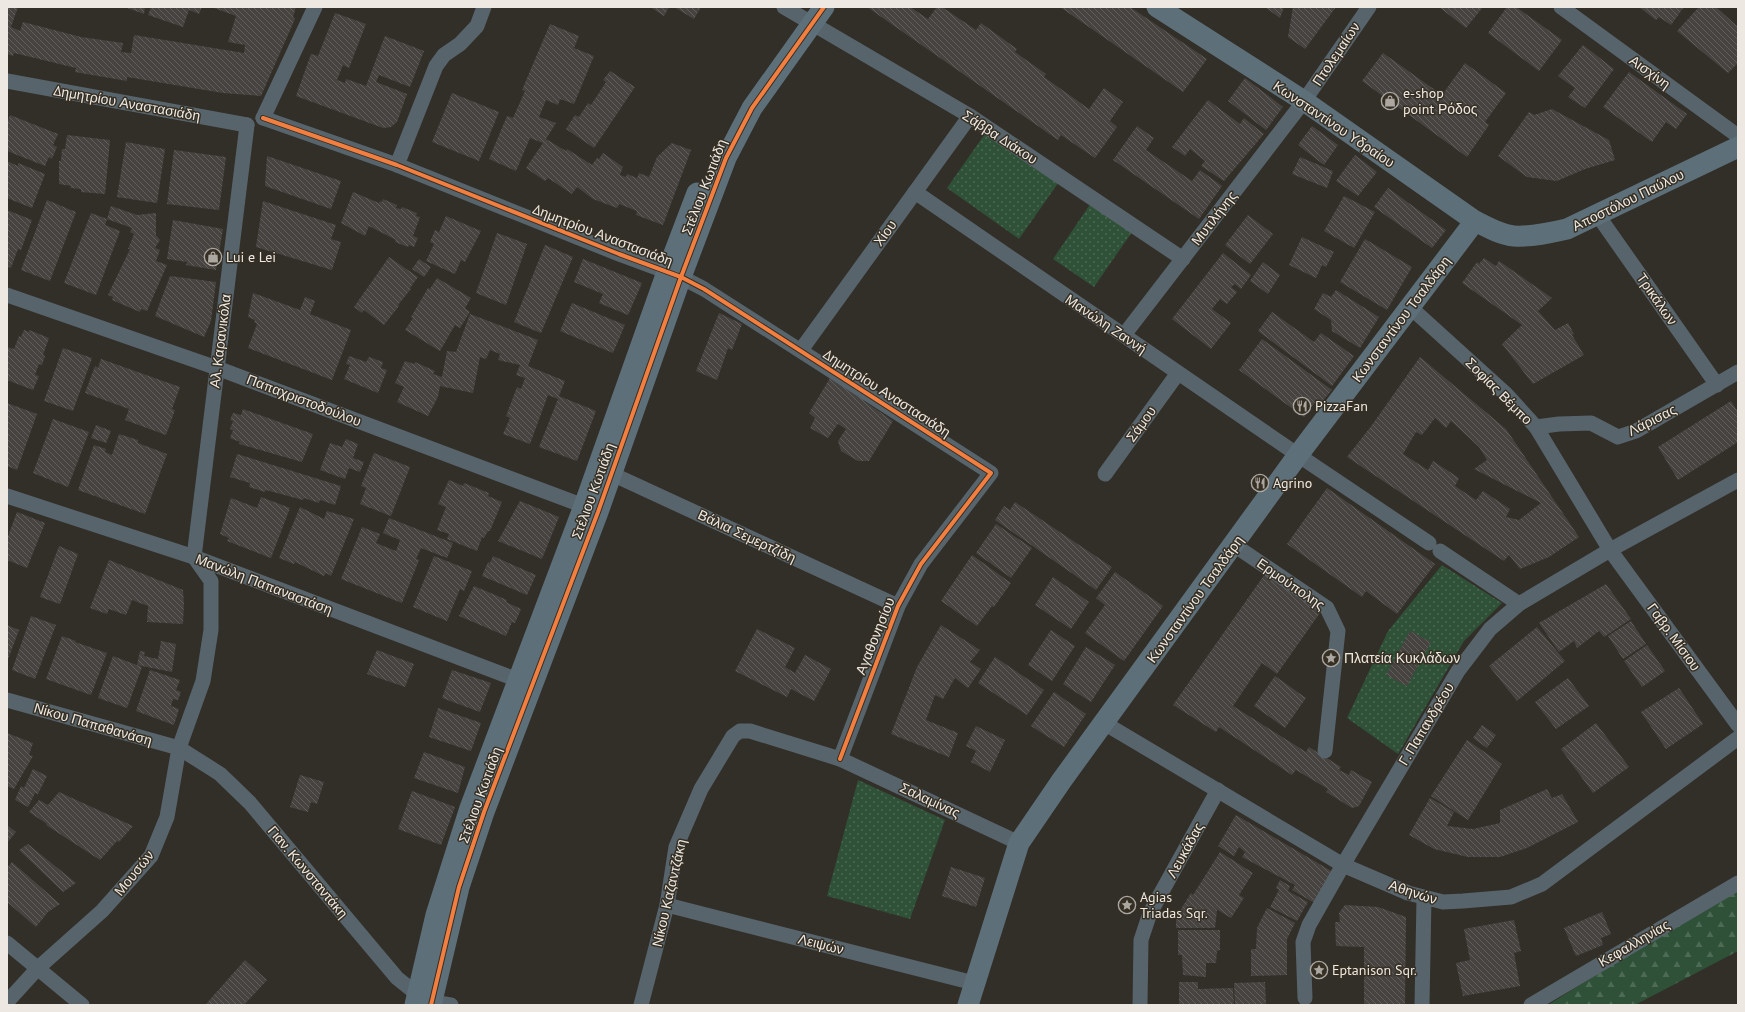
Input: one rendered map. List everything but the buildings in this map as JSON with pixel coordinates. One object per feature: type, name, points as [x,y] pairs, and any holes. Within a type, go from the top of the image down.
[{"type":"street","points":[[247,125],[263,118],[315,7]]},
{"type":"street","points":[[397,165],[436,66],[444,55],[460,44],[478,26],[484,7]]},
{"type":"street","name":"Στέλιου Κωτιάδη","points":[[429,1002],[459,887],[674,275],[704,174],[726,127],[758,75],[801,14],[824,7]]},
{"type":"street","name":"Κωνσταντίνου Υδραίου","points":[[1158,7],[1304,101],[1475,221],[1493,230],[1513,236]]},
{"type":"street","name":"Πτολεμαίων","points":[[1304,101],[1369,7]]},
{"type":"street","name":"Αισχίνη","points":[[1561,7],[1738,136]]},
{"type":"street","name":"Σάββα Διάκου","points":[[801,14],[970,116],[1183,259]]},
{"type":"street","name":"Δημητρίου Αναστασιάδη","points":[[7,81],[247,125]]},
{"type":"street","name":"Μυτιλήνης","points":[[1124,335],[1304,101]]},
{"type":"street","name":"Χίου","points":[[800,350],[970,116]]},
{"type":"street","name":"Δημητρίου Αναστασιάδη","points":[[263,118],[397,165],[674,275],[722,299],[991,473]]},
{"type":"street","name":"Αλ. Καρανικόλα","points":[[194,557],[247,125]]},
{"type":"street","name":"Αποστόλου Παύλου","points":[[1513,236],[1542,234],[1567,229],[1738,147]]},
{"type":"street","name":"Μανώλη Ζαννή","points":[[915,192],[1298,455],[1519,604]]},
{"type":"street","name":"Τρικάλων","points":[[1597,214],[1717,385]]},
{"type":"street","name":"Κωνσταντίνου Τσαλδάρη","points":[[968,1005],[1019,843],[1298,455],[1475,221]]},
{"type":"street","name":"Παπαχριστοδούλου","points":[[7,295],[217,368],[591,509]]},
{"type":"street","name":"Σοφίας Βέμπο","points":[[1410,307],[1506,394],[1536,427],[1610,550]]},
{"type":"street","name":"Λάρισας","points":[[1536,427],[1559,424],[1591,423],[1618,437],[1636,431],[1738,372]]},
{"type":"street","name":"Σάμου","points":[[1105,474],[1178,373]]},
{"type":"street","name":"Βάλια Σεμερτζίδη","points":[[604,472],[898,606]]},
{"type":"street","name":"Αγαθονησίου","points":[[840,758],[898,606],[921,564],[991,473]]},
{"type":"street","name":"Γ. Παπανδρέου","points":[[1305,998],[1303,942],[1309,925],[1458,671],[1490,629],[1519,604],[1610,550],[1738,480]]},
{"type":"street","name":"Μανώλη Παπαναστάση","points":[[7,496],[194,557],[518,680]]},
{"type":"street","name":"Στέλιου Κωτιάδη","points":[[429,1002],[436,915],[455,853],[518,680],[591,509]]},
{"type":"street","name":"Ερμούπολης","points":[[1234,545],[1327,608],[1338,631],[1325,750]]},
{"type":"street","name":"Γαβρ. Μίσιου","points":[[1610,550],[1738,725]]},
{"type":"street","name":"Μουσών","points":[[7,1002],[38,968],[102,911],[151,856],[167,817],[179,748],[203,681],[211,630],[211,581],[194,557]]},
{"type":"street","name":"Νίκου Παπαθανάση","points":[[7,700],[179,748]]},
{"type":"street","name":"Αθηνών","points":[[1104,723],[1343,865],[1408,893],[1444,902],[1511,897],[1542,884],[1738,738]]},
{"type":"street","name":"Νίκου Καζαντζάκη","points":[[641,1005],[667,905],[676,847],[701,789],[732,736],[740,731],[750,731],[840,758]]},
{"type":"street","name":"Γιαν. Κωνσταντάκη","points":[[179,748],[220,774],[250,803],[397,978],[429,1002]]},
{"type":"street","name":"Σαλαμίνας","points":[[840,758],[1019,843]]},
{"type":"street","name":"Λευκάδας","points":[[1140,1005],[1141,940],[1150,913],[1218,790]]},
{"type":"street","name":"Κεφαλληνίας","points":[[1531,1005],[1738,883]]},
{"type":"street","points":[[1422,1005],[1424,898]]},
{"type":"street","name":"Λειψών","points":[[667,905],[974,983]]},
{"type":"street","points":[[7,943],[82,1005]]},
{"type":"green space","points":[[989,128],[1061,179],[1019,239],[947,188]]},
{"type":"green space","points":[[1091,203],[1132,232],[1094,287],[1053,259]]},
{"type":"green space","points":[[1442,565],[1502,603],[1464,641],[1398,754],[1347,718],[1388,631]]},
{"type":"green space","points":[[858,780],[945,820],[910,919],[827,896]]},
{"type":"green space","points":[[1738,889],[1738,951],[1635,1005],[1548,1005],[1704,907]]},
{"type":"cycle path","points":[[431,1005],[459,887],[484,812],[598,512],[681,277],[726,158],[752,108],[824,7]]},
{"type":"cycle path","points":[[263,118],[397,165],[619,254],[681,277],[704,289],[991,473],[921,564],[898,606],[840,759]]},
{"type":"place","name":"e-shop point Ρόδος","points":[[1390,101]]},
{"type":"place","name":"Lui e Lei","points":[[213,257]]},
{"type":"place","name":"PizzaFan","points":[[1302,406]]},
{"type":"place","name":"Agrino","points":[[1260,483]]},
{"type":"place","name":"Πλατεία Κυκλάδων","points":[[1331,658]]},
{"type":"place","name":"Agias Triadas Sqr.","points":[[1127,905]]},
{"type":"place","name":"Eptanison Sqr.","points":[[1319,970]]}]
